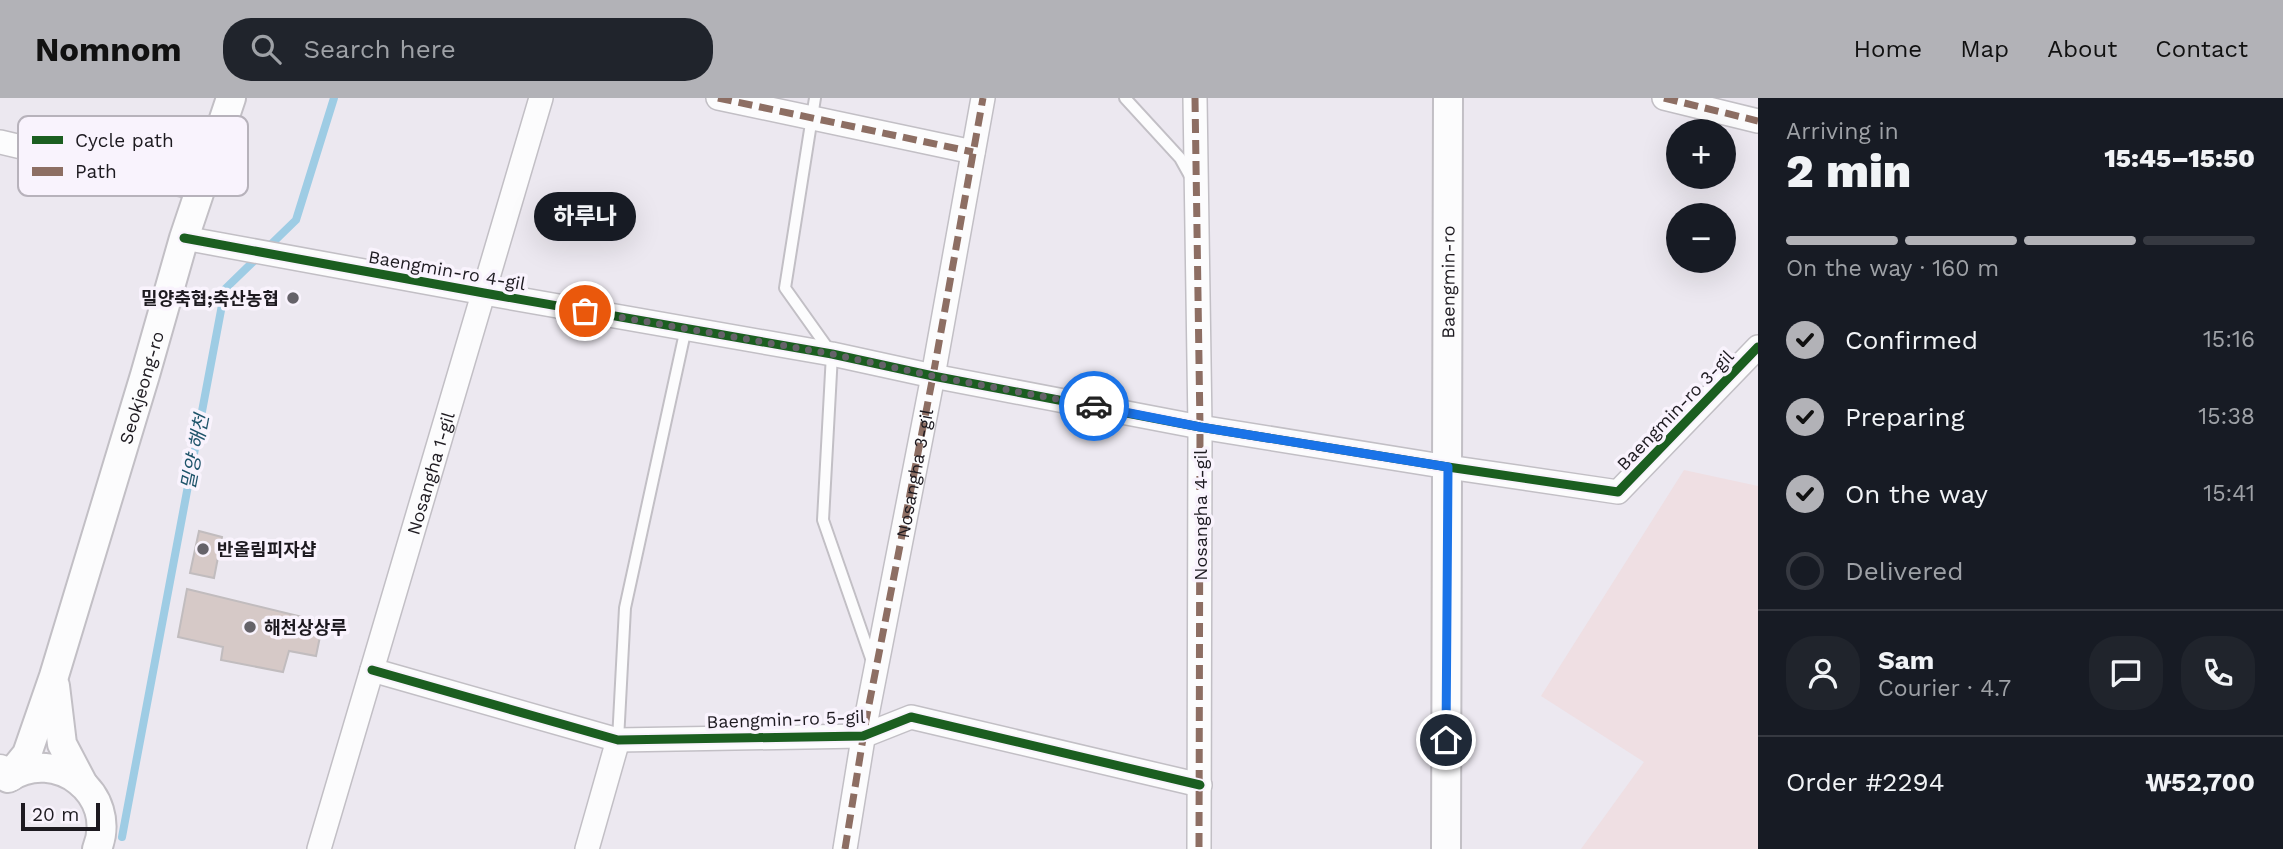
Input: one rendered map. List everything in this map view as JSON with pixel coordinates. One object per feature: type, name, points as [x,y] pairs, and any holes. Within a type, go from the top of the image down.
[{"type":"street","name":"Seokjeong-ro","points":[[225,116],[231,98]]},
{"type":"street","name":"Nosangha 1-gil","points":[[319,849],[541,98]]},
{"type":"street","points":[[718,98],[813,108],[972,152]]},
{"type":"street","name":"Nosangha 3-gil","points":[[845,849],[863,736],[933,376],[983,98]]},
{"type":"street","name":"Nosangha 4-gil","points":[[1195,98],[1200,427],[1199,849]]},
{"type":"street","name":"Baengmin-ro","points":[[1446,849],[1448,98]]},
{"type":"street","points":[[1664,98],[1758,121]]},
{"type":"street","points":[[0,142],[18,146]]},
{"type":"street","name":"Seokjeong-ro","points":[[4,777],[27,754],[54,676],[145,375],[192,239],[199,196]]},
{"type":"street","name":"Baengmin-ro 4-gil","points":[[192,239],[832,354],[1200,427],[1448,467]]},
{"type":"street","name":"Baengmin-ro 3-gil","points":[[1448,467],[1618,492],[1758,347]]},
{"type":"street","name":"Baengmin-ro 5-gil","points":[[372,670],[618,740],[863,736],[911,717],[1200,785]]},
{"type":"street","points":[[54,676],[62,744],[83,784],[95,800],[101,820],[121,849]]},
{"type":"street","points":[[587,849],[618,740]]},
{"type":"street","points":[[4,777],[28,768],[47,767],[66,772],[83,784]]},
{"type":"street","points":[[97,849],[101,820]]},
{"type":"lane","points":[[1125,98],[1180,158],[1196,186]]},
{"type":"lane","points":[[813,108],[785,288],[832,354],[823,520],[876,670]]},
{"type":"lane","points":[[618,740],[625,608],[686,328]]},
{"type":"shaded area","points":[[1684,470],[1758,486],[1758,849],[1581,849],[1644,762],[1541,696]]},
{"type":"building","points":[[199,531],[222,537],[214,578],[190,573]]},
{"type":"building","points":[[187,589],[323,622],[316,656],[289,651],[283,672],[221,660],[223,647],[178,637]]},
{"type":"waterway","name":"밀양 해천","points":[[122,837],[225,289],[296,220],[334,98]]},
{"type":"marked path","points":[[718,98],[973,152]]},
{"type":"marked path","points":[[845,849],[866,720],[933,376],[983,98]]},
{"type":"marked path","points":[[1195,98],[1200,427],[1199,849]]},
{"type":"marked path","points":[[1664,98],[1758,121]]},
{"type":"cycle path","points":[[184,238],[832,354],[1200,427],[1618,492],[1758,347]]},
{"type":"cycle path","points":[[372,670],[618,740],[863,736],[911,717],[1200,785]]},
{"type":"way so far","points":[[585,311],[832,354],[1094,406]]},
{"type":"place","name":"밀양축협;축산농협","points":[[293,298]]},
{"type":"place","name":"하루나","points":[[585,311]]},
{"type":"place","name":"반올림피자샵","points":[[203,549]]},
{"type":"place","name":"해천상상루","points":[[250,627]]},
{"type":"route","points":[[1094,406],[1200,427],[1448,467],[1446,740]]}]
